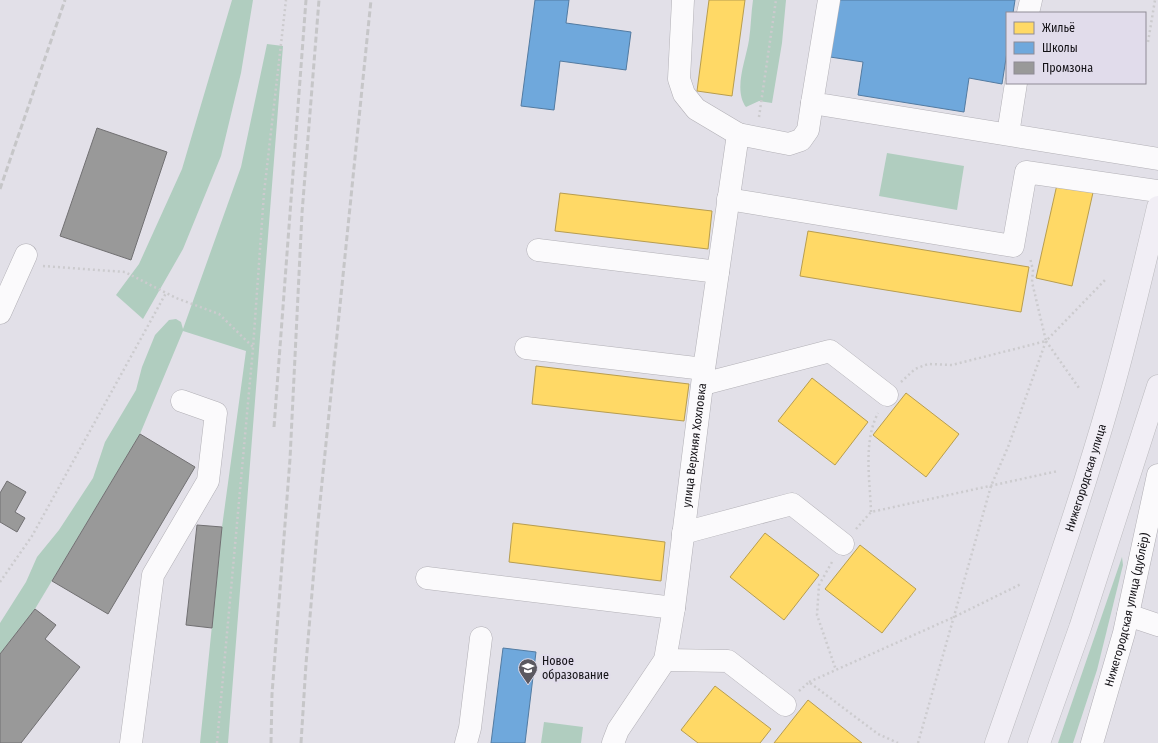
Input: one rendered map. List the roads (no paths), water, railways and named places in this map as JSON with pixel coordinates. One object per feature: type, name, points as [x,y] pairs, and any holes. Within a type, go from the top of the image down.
[{"type":"main road","name":"Нижегородская улица","points":[[996,743],[1039,618],[1110,398],[1139,290],[1158,207]]},
{"type":"main road","points":[[1039,743],[1080,628],[1158,386]]},
{"type":"street","points":[[683,0],[679,79],[684,94],[696,109],[738,134],[789,144],[801,140],[808,130],[829,0]]},
{"type":"street","points":[[1028,12],[1031,0]]},
{"type":"street","points":[[1008,134],[1016,84]]},
{"type":"street","points":[[812,103],[1158,159]]},
{"type":"street","name":"улица Верхняя Хохловка","points":[[613,743],[618,730],[665,660],[674,608],[703,377],[738,134]]},
{"type":"street","points":[[728,198],[1013,246],[1026,172],[1158,191]]},
{"type":"street","points":[[538,250],[718,272]]},
{"type":"street","points":[[0,313],[24,260]]},
{"type":"street","points":[[526,348],[703,377],[830,351],[887,395]]},
{"type":"street","points":[[130,743],[153,575],[208,481],[216,413],[182,401]]},
{"type":"street","name":"Нижегородская улица (дублёр)","points":[[1092,743],[1128,615],[1158,475]]},
{"type":"street","points":[[683,533],[792,504],[843,544]]},
{"type":"street","points":[[427,578],[674,608]]},
{"type":"street","points":[[1128,615],[1158,625]]},
{"type":"street","points":[[466,743],[470,728],[481,638]]},
{"type":"street","points":[[665,660],[728,661],[785,705]]},
{"type":"railway","points":[[0,189],[65,0]]},
{"type":"railway","points":[[274,427],[306,0]]},
{"type":"railway","points":[[271,743],[272,694],[290,459],[302,213],[319,0]]},
{"type":"railway","points":[[301,743],[318,522],[371,0]]},
{"type":"place","name":"Новое образование","points":[[528,685]]}]
